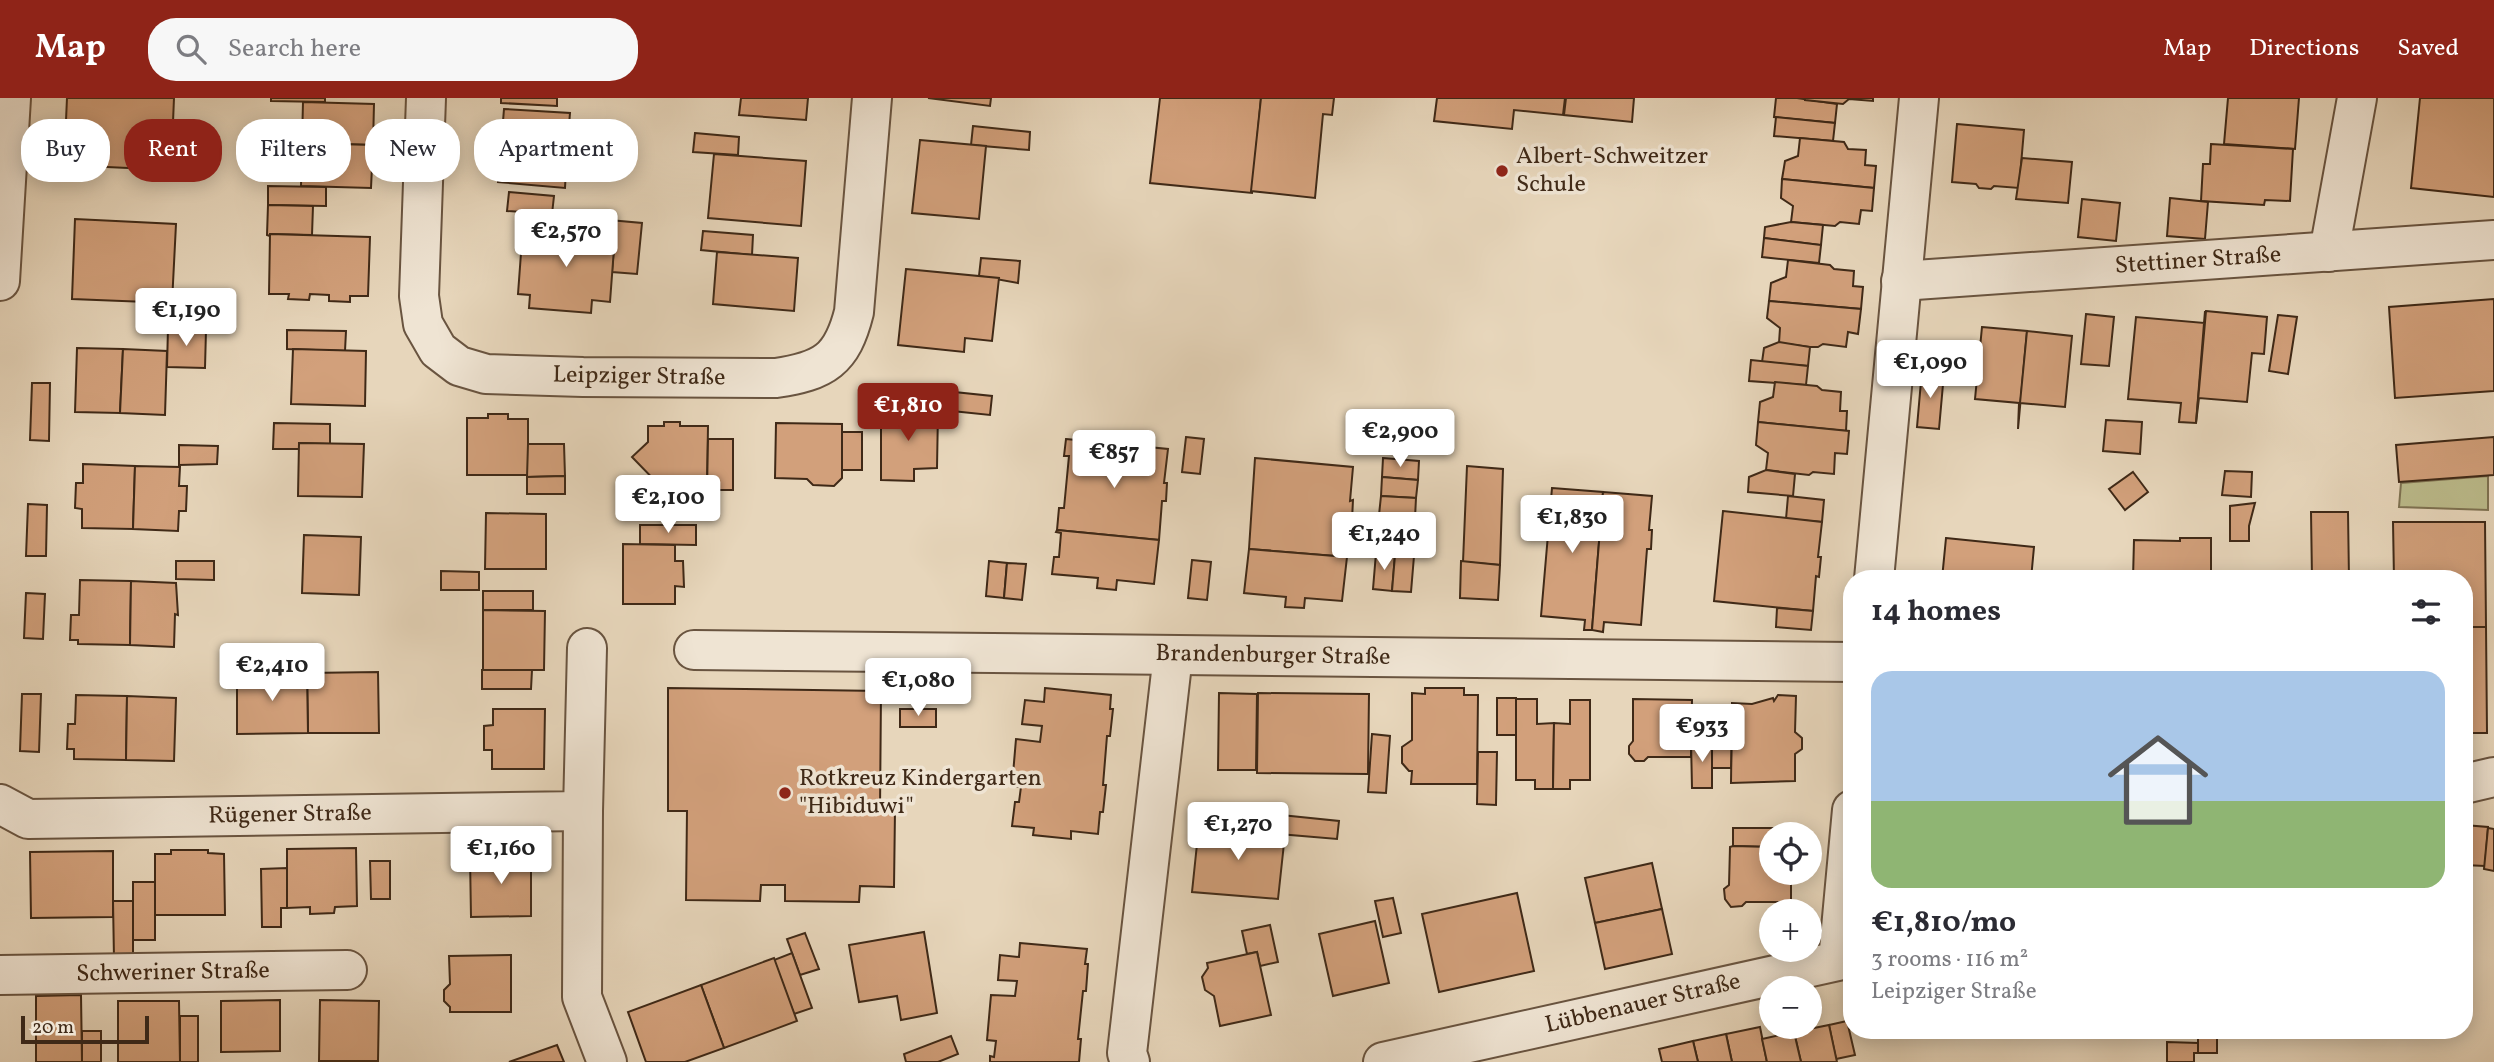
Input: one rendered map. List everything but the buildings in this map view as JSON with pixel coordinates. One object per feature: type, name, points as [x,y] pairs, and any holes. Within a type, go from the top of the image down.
[{"type":"street","points":[[0,281],[10,98]]},
{"type":"street","name":"Leipziger Straße","points":[[426,98],[419,296],[423,324],[438,350],[459,366],[486,374],[776,378],[805,374],[832,359],[847,338],[854,312],[872,98]]},
{"type":"street","points":[[1875,570],[1919,98]]},
{"type":"street","points":[[2329,252],[2357,98]]},
{"type":"street","name":"Stettiner Straße","points":[[1901,281],[2494,240]]},
{"type":"street","points":[[587,648],[582,997],[607,1062]]},
{"type":"street","name":"Brandenburger Straße","points":[[694,650],[1843,662]]},
{"type":"street","points":[[1130,1062],[1127,1054],[1173,655]]},
{"type":"street","points":[[2473,783],[2494,777]]},
{"type":"street","name":"Rügener Straße","points":[[0,804],[28,820],[583,811]]},
{"type":"street","name":"Lübbenauer Straße","points":[[1383,1062],[1838,961],[1843,920]]},
{"type":"street","name":"Schweriner Straße","points":[[0,975],[347,970]]},
{"type":"green space","points":[[2488,476],[2488,510],[2399,507],[2401,483]]},
{"type":"place","name":"Albert-Schweitzer Schule","points":[[1502,171]]},
{"type":"place","name":"Rotkreuz Kindergarten \"Hibiduwi\"","points":[[785,793]]}]
